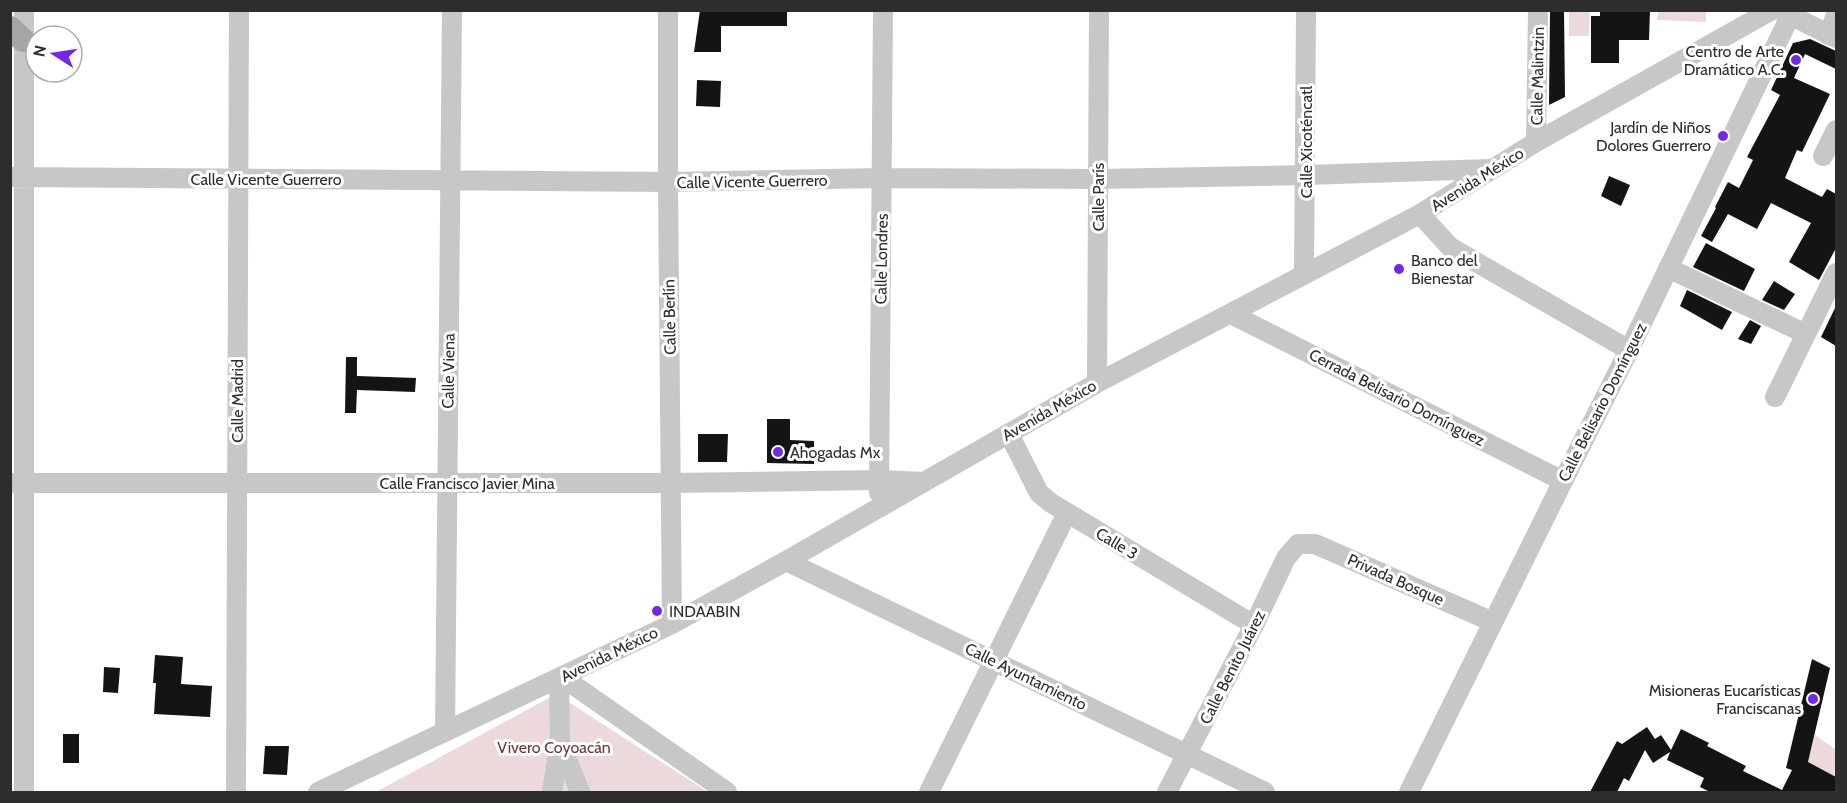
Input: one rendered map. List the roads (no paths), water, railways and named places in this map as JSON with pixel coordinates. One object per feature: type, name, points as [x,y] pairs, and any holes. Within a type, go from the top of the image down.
[{"type":"street","points":[[24,10],[17,34],[17,483],[24,792]]},
{"type":"street","name":"Calle Madrid","points":[[236,792],[239,10]]},
{"type":"street","name":"Calle Viena","points":[[445,732],[452,10]]},
{"type":"street","name":"Calle Berlín","points":[[668,10],[672,624]]},
{"type":"street","name":"Calle Londres","points":[[878,508],[883,10]]},
{"type":"street","name":"Calle París","points":[[1097,383],[1098,10]]},
{"type":"street","name":"Calle Xicoténcatl","points":[[1305,274],[1306,10]]},
{"type":"street","name":"Calle Malintzin","points":[[1536,142],[1538,10]]},
{"type":"street","name":"Avenida México","points":[[318,792],[672,624],[1097,383],[1420,214],[1536,142],[1772,10]]},
{"type":"street","points":[[1788,12],[1832,37],[1836,15]]},
{"type":"street","name":"Calle Belisario Domínguez","points":[[1409,792],[1629,350],[1788,12]]},
{"type":"street","points":[[1823,156],[1836,130]]},
{"type":"street","name":"Calle Vicente Guerrero","points":[[17,177],[668,182],[882,178],[1098,179],[1492,169]]},
{"type":"street","points":[[1420,214],[1450,247],[1629,350]]},
{"type":"street","points":[[1668,268],[1806,334]]},
{"type":"street","points":[[1775,397],[1836,273]]},
{"type":"street","name":"Cerrada Belisario Domínguez","points":[[1231,314],[1563,481]]},
{"type":"street","name":"Calle 3","points":[[1009,434],[1039,493],[1067,513],[1254,625]]},
{"type":"street","name":"Calle Francisco Javier Mina","points":[[17,483],[670,483],[879,480],[924,482]]},
{"type":"street","points":[[929,792],[1067,513]]},
{"type":"street","name":"Privada Bosque","points":[[1298,544],[1315,544],[1493,622]]},
{"type":"street","name":"Calle Benito Juárez","points":[[1167,792],[1254,625],[1286,558],[1298,544]]},
{"type":"street","name":"Calle Ayuntamiento","points":[[786,561],[1265,792]]},
{"type":"street","points":[[552,792],[560,741],[560,678]]},
{"type":"street","points":[[560,678],[728,792]]},
{"type":"street","points":[[560,741],[580,792]]},
{"type":"place","name":"Centro de Arte Dramático A.C.","points":[[1796,60]]},
{"type":"place","name":"Jardín de Niños Dolores Guerrero","points":[[1723,136]]},
{"type":"place","name":"Banco del Bienestar","points":[[1399,269]]},
{"type":"place","name":"Ahogadas Mx","points":[[778,452]]},
{"type":"place","name":"INDAABIN","points":[[657,611]]},
{"type":"place","name":"Misioneras Eucarísticas Franciscanas","points":[[1813,699]]},
{"type":"park label","name":"Vivero Coyoacán","points":[[554,747]]}]
